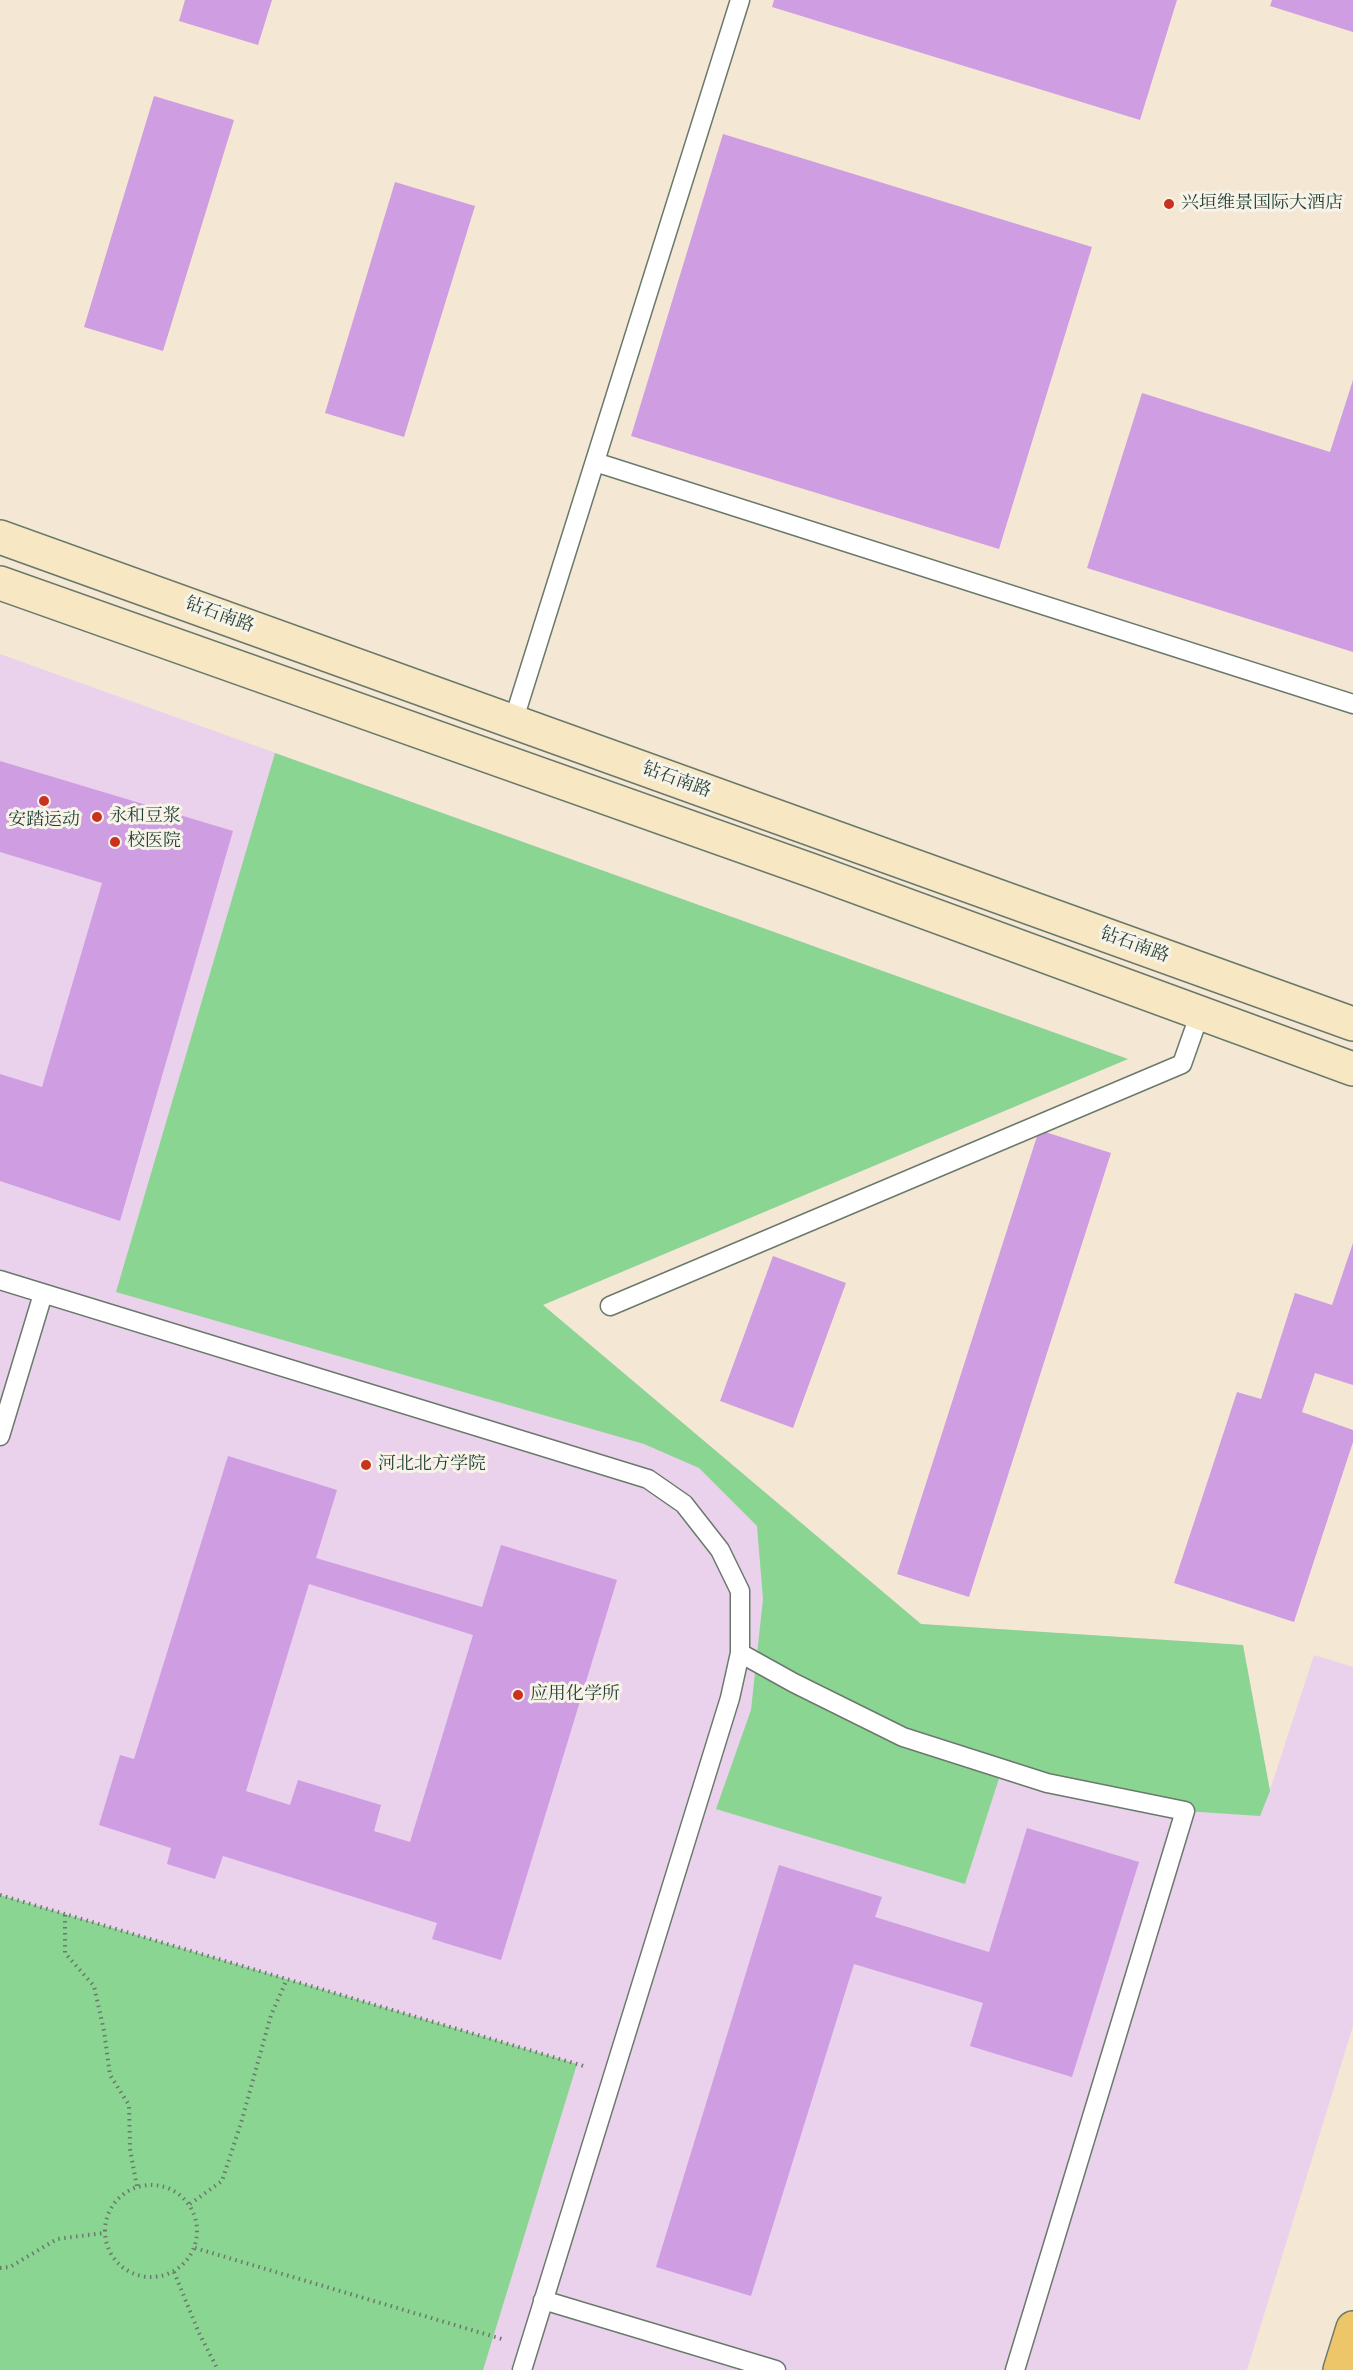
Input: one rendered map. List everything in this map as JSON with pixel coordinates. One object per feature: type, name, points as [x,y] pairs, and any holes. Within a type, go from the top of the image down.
[{"type":"main road","name":"钻石南路","points":[[0,537],[1353,1024]]},
{"type":"main road","points":[[0,583],[802,867],[1353,1069]]},
{"type":"main road","points":[[1340,2370],[1353,2328]]},
{"type":"lane","points":[[513,722],[740,0]]},
{"type":"lane","points":[[595,462],[1353,704]]},
{"type":"lane","points":[[610,1306],[1182,1064],[1200,1013]]},
{"type":"lane","points":[[0,1280],[648,1479],[684,1504],[720,1550],[740,1591],[740,1653],[730,1698],[522,2370]]},
{"type":"lane","points":[[0,1436],[43,1294]]},
{"type":"lane","points":[[740,1653],[794,1683],[903,1737],[1047,1784],[1185,1812],[1015,2370]]},
{"type":"lane","points":[[543,2300],[776,2370]]},
{"type":"path","points":[[0,1895],[613,2075]]},
{"type":"path","points":[[65,1915],[65,1953],[94,1986],[104,2031],[110,2075],[129,2106],[130,2149],[137,2187]]},
{"type":"path","points":[[190,2204],[222,2181],[242,2123],[271,2015],[287,1980]]},
{"type":"path","points":[[152,2184],[166,2187],[179,2194],[190,2204],[196,2218],[198,2232],[195,2248],[186,2262],[174,2272],[159,2278],[143,2278],[128,2272],[116,2262],[107,2248],[105,2233],[107,2217],[113,2204],[124,2193],[152,2184]]},
{"type":"path","points":[[0,2268],[10,2267],[57,2239],[105,2233]]},
{"type":"path","points":[[195,2248],[529,2347]]},
{"type":"path","points":[[174,2272],[218,2370]]},
{"type":"shaded area","name":"河北北方学院","points":[[0,654],[1128,1059],[543,1305],[921,1624],[1243,1645],[1270,1790],[1314,1655],[1353,1667],[1353,2026],[1247,2370],[0,2370]]},
{"type":"green space","points":[[275,753],[1128,1059],[543,1305],[921,1624],[1243,1645],[1270,1791],[1260,1816],[1185,1811],[1002,1769],[965,1884],[716,1809],[751,1710],[763,1599],[757,1526],[699,1468],[644,1444],[116,1292]]},
{"type":"green space","points":[[0,1895],[577,2064],[483,2370],[0,2370]]},
{"type":"building","points":[[185,0],[272,0],[258,45],[179,21]]},
{"type":"building","points":[[774,0],[1177,0],[1140,120],[772,7]]},
{"type":"building","points":[[1272,0],[1353,0],[1353,32],[1270,6]]},
{"type":"building","points":[[154,96],[234,120],[163,351],[84,327]]},
{"type":"building","points":[[723,134],[1092,247],[999,549],[631,436]]},
{"type":"building","points":[[395,182],[475,206],[404,437],[325,413]]},
{"type":"building","points":[[1353,380],[1353,652],[1087,568],[1142,393],[1330,452]]},
{"type":"building","points":[[0,761],[233,831],[120,1221],[0,1181],[0,1074],[42,1087],[102,883],[0,852]]},
{"type":"building","points":[[1039,1130],[1111,1153],[969,1597],[897,1574]]},
{"type":"building","points":[[1353,1243],[1353,1385],[1315,1373],[1302,1412],[1353,1430],[1353,1442],[1294,1622],[1174,1583],[1237,1392],[1261,1399],[1295,1293],[1332,1305]]},
{"type":"building","points":[[773,1256],[846,1283],[793,1428],[720,1401]]},
{"type":"building","name":"应用化学所","points":[[228,1456],[337,1490],[316,1558],[482,1607],[501,1545],[617,1580],[501,1960],[432,1939],[437,1923],[223,1856],[215,1879],[167,1864],[171,1848],[99,1825],[120,1755],[134,1759]],"holes":[[[309,1584],[473,1635],[410,1842],[374,1831],[381,1805],[298,1780],[290,1805],[246,1791]]]},
{"type":"building","points":[[1027,1828],[1139,1862],[1072,2077],[970,2046],[983,2003],[854,1964],[751,2296],[656,2267],[779,1865],[882,1897],[875,1917],[989,1952]]},
{"type":"place","name":"兴垣维景国际大酒店","points":[[1169,204]]},
{"type":"place","name":"安踏运动","points":[[44,801]]},
{"type":"place","name":"永和豆浆","points":[[97,817]]},
{"type":"place","name":"校医院","points":[[115,842]]},
{"type":"place","name":"河北北方学院","points":[[366,1465]]},
{"type":"place","name":"应用化学所","points":[[518,1695]]}]
